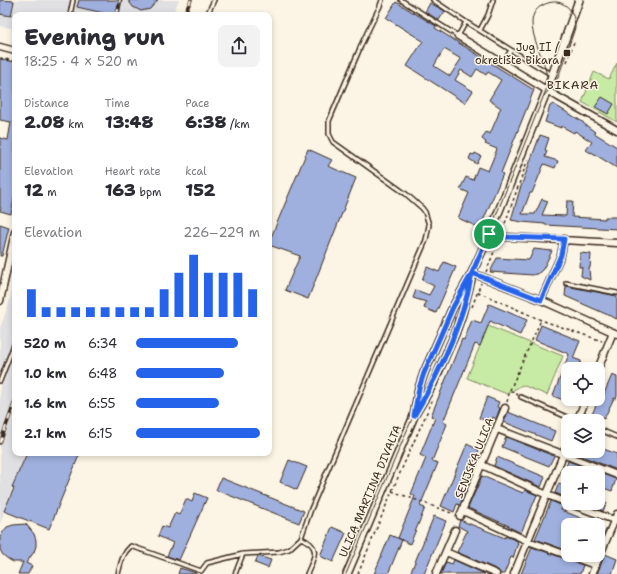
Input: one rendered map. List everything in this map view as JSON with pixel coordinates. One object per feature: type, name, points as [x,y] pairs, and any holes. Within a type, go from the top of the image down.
[{"type":"street","name":"ULICA MARTINA DIVALTA","points":[[414,416],[419,388],[424,373],[453,307],[472,273],[489,234],[547,90],[579,0]]},
{"type":"street","points":[[458,36],[617,130]]},
{"type":"street","points":[[0,47],[12,50]]},
{"type":"street","points":[[489,234],[507,237],[617,242]]},
{"type":"street","points":[[541,300],[561,255],[564,239]]},
{"type":"street","points":[[0,301],[12,246]]},
{"type":"street","points":[[472,273],[541,300],[615,333],[608,344],[601,362]]},
{"type":"street","name":"ULICA MARTINA DIVALTA","points":[[347,574],[414,416],[433,384],[458,327],[472,273]]},
{"type":"street","name":"SENJSKA ULICA","points":[[461,514],[505,408]]},
{"type":"street","points":[[497,428],[561,453]]},
{"type":"street","points":[[514,574],[561,458]]},
{"type":"street","points":[[574,458],[617,474]]},
{"type":"street","points":[[482,465],[561,500]]},
{"type":"street","points":[[592,510],[616,517],[592,574]]},
{"type":"street","points":[[461,514],[528,541],[595,565]]},
{"type":"street","points":[[436,574],[456,530]]},
{"type":"street","points":[[446,552],[496,574]]},
{"type":"lane","points":[[71,12],[73,0]]},
{"type":"lane","points":[[208,12],[214,0]]},
{"type":"lane","points":[[118,574],[122,558],[126,550],[131,546],[201,572],[207,563],[243,554],[284,552],[295,545],[301,538],[311,509],[426,240],[429,225],[425,212],[406,194],[333,142],[329,134],[328,121],[382,0]]},
{"type":"lane","points":[[401,0],[458,36],[466,22]]},
{"type":"lane","points":[[434,0],[466,22],[552,74]]},
{"type":"lane","points":[[480,30],[488,15],[493,0]]},
{"type":"lane","points":[[503,63],[511,50]]},
{"type":"lane","points":[[566,283],[617,293]]},
{"type":"lane","points":[[0,381],[12,350]]},
{"type":"lane","points":[[521,397],[561,414]]},
{"type":"lane","points":[[605,432],[617,437]]},
{"type":"lane","points":[[301,538],[310,542],[313,546],[315,555],[307,574]]},
{"type":"lane","points":[[235,574],[243,554]]},
{"type":"path","points":[[567,62],[574,42]]},
{"type":"path","points":[[0,58],[12,60]]},
{"type":"path","points":[[478,292],[541,320],[608,344]]},
{"type":"path","points":[[505,408],[510,390],[541,320]]},
{"type":"path","points":[[510,390],[521,397]]},
{"type":"path","points":[[392,492],[461,514]]},
{"type":"shaded area","points":[[0,0],[179,0],[173,12],[12,12],[12,28],[0,26]]},
{"type":"shaded area","points":[[12,290],[12,456],[25,456],[12,487],[0,525],[0,328]]},
{"type":"green space","points":[[617,63],[617,122],[582,102],[594,72],[609,79]]},
{"type":"green space","points":[[488,326],[563,356],[547,395],[522,385],[507,394],[467,378]]},
{"type":"building","points":[[0,0],[14,1],[11,16],[0,14]]},
{"type":"building","points":[[79,0],[122,0],[120,12],[99,12],[77,7]]},
{"type":"building","points":[[128,0],[158,0],[150,9],[141,11],[133,7]]},
{"type":"building","points":[[396,2],[436,26],[435,28],[534,90],[501,173],[503,174],[480,228],[458,218],[469,193],[460,189],[466,177],[473,180],[478,167],[488,171],[497,149],[485,144],[486,142],[482,139],[486,132],[490,134],[499,113],[498,112],[501,108],[489,100],[501,80],[488,72],[486,75],[477,69],[472,77],[461,70],[455,80],[473,91],[465,103],[407,66],[423,41],[386,18]],"holes":[[[444,49],[461,59],[450,76],[434,66]]]},
{"type":"building","points":[[430,3],[445,11],[439,20],[425,12]]},
{"type":"building","points":[[0,59],[12,61],[11,214],[0,211],[0,138],[8,140],[11,122],[0,120]]},
{"type":"building","points":[[602,97],[614,104],[608,114],[595,107]]},
{"type":"building","points":[[553,104],[583,122],[595,132],[594,133],[617,147],[617,168],[586,150],[592,142],[575,131],[574,133],[561,126],[561,128],[545,122],[550,106]]},
{"type":"building","points":[[540,135],[549,138],[545,150],[547,151],[545,157],[558,161],[555,168],[544,164],[522,214],[535,214],[542,199],[548,201],[542,215],[566,216],[567,201],[573,201],[572,217],[605,219],[605,217],[617,217],[617,229],[545,225],[511,220],[520,189]]},
{"type":"building","points":[[308,149],[332,160],[328,166],[356,178],[308,299],[285,290],[300,256],[272,246],[272,235]]},
{"type":"building","points":[[475,153],[481,156],[477,164],[469,159],[471,154],[474,155]]},
{"type":"building","points":[[0,224],[9,227],[2,256],[0,256]]},
{"type":"building","points":[[534,249],[552,251],[543,269],[539,273],[533,275],[490,272],[497,258],[529,260]]},
{"type":"building","points":[[580,253],[591,254],[589,268],[590,280],[581,276],[582,267],[579,267]]},
{"type":"building","points":[[444,262],[456,267],[436,313],[424,308],[426,302],[413,298],[416,290],[429,295],[434,286],[422,280],[427,267],[439,272]]},
{"type":"building","points":[[566,286],[617,296],[617,319],[565,296]]},
{"type":"building","points":[[489,304],[527,320],[520,335],[490,321],[480,346],[475,344],[443,422],[447,424],[432,461],[438,463],[420,506],[425,508],[410,544],[398,538],[415,496],[411,494],[426,458],[420,455],[435,418],[431,416],[462,339],[464,340],[472,320],[481,323]]},
{"type":"building","points":[[541,325],[580,341],[573,358],[581,362],[566,362],[569,354],[535,340]]},
{"type":"building","points":[[561,375],[561,399],[553,396]]},
{"type":"building","points":[[612,375],[617,377],[617,396],[616,399],[614,398],[605,417],[605,414],[592,414],[596,406],[605,406],[605,391]]},
{"type":"building","points":[[487,397],[499,402],[497,407],[500,408],[496,419],[493,417],[491,423],[479,418]]},
{"type":"building","points":[[508,412],[555,431],[551,441],[504,422]]},
{"type":"building","points":[[506,437],[554,456],[549,466],[502,447]]},
{"type":"building","points":[[467,444],[479,450],[470,471],[473,473],[460,505],[457,504],[454,512],[441,506]]},
{"type":"building","points":[[605,450],[617,454],[617,470],[587,458],[605,458]]},
{"type":"building","points":[[26,456],[79,456],[49,529],[4,511],[14,488],[12,487]]},
{"type":"building","points":[[497,457],[545,477],[541,487],[494,466]]},
{"type":"building","points":[[289,460],[307,467],[297,490],[280,482]]},
{"type":"building","points":[[568,461],[581,466],[566,466]]},
{"type":"building","points":[[605,475],[616,479],[612,491],[605,488]]},
{"type":"building","points":[[482,476],[523,493],[525,490],[537,495],[521,533],[509,526],[468,508]]},
{"type":"building","points":[[221,478],[304,511],[299,523],[216,490]]},
{"type":"building","points":[[559,483],[561,484],[561,495],[555,493]]},
{"type":"building","points":[[195,493],[207,498],[179,560],[167,556],[173,543],[158,536],[162,526],[168,528],[175,513],[179,515],[186,499],[192,502]]},
{"type":"building","points":[[551,501],[561,505],[561,510],[581,518],[561,518],[561,548],[535,539]]},
{"type":"building","points":[[434,516],[446,521],[424,574],[410,574]]},
{"type":"building","points":[[460,520],[505,538],[505,536],[518,541],[513,558],[511,557],[504,574],[500,574],[498,570],[457,552],[467,531],[458,526]]},
{"type":"building","points":[[26,524],[34,534],[36,546],[34,552],[26,563],[32,566],[28,574],[18,574],[23,562],[13,562],[3,555],[0,550],[0,537],[7,527]]},
{"type":"building","points":[[332,527],[346,533],[333,562],[320,556]]},
{"type":"building","points":[[390,535],[402,540],[388,574],[374,574]]},
{"type":"building","points":[[532,547],[561,557],[561,562],[574,562],[583,565],[580,574],[521,574]]},
{"type":"building","points":[[605,554],[617,559],[612,574],[597,574],[602,562],[605,562]]},
{"type":"building","points":[[258,556],[271,560],[268,568],[255,563]]},
{"type":"building","points":[[454,560],[485,574],[441,574],[446,562],[452,564]]},
{"type":"building","points":[[180,568],[196,573],[196,574],[178,574]]},
{"type":"tram line","points":[[415,412],[425,377],[493,223],[546,90],[547,74],[534,36],[532,18],[536,11],[543,5],[557,2],[568,7],[573,17],[575,28],[558,78],[544,96]]},
{"type":"tram line","points":[[424,393],[452,333],[455,317]]},
{"type":"tram line","points":[[346,574],[417,407]]},
{"type":"railway","points":[[118,12],[120,0]]},
{"type":"railway","points":[[185,12],[191,0]]},
{"type":"railway","points":[[0,443],[12,409]]},
{"type":"place","name":"Jug II / okretište Bikara","points":[[567,53]]},
{"type":"district","name":"BIKARA","points":[[573,85]]},
{"type":"route","points":[[489,234],[472,273],[458,296],[424,373],[419,388],[414,416],[433,384],[456,331],[462,314],[472,273],[541,300],[563,248],[564,239],[507,237],[489,234]]}]
